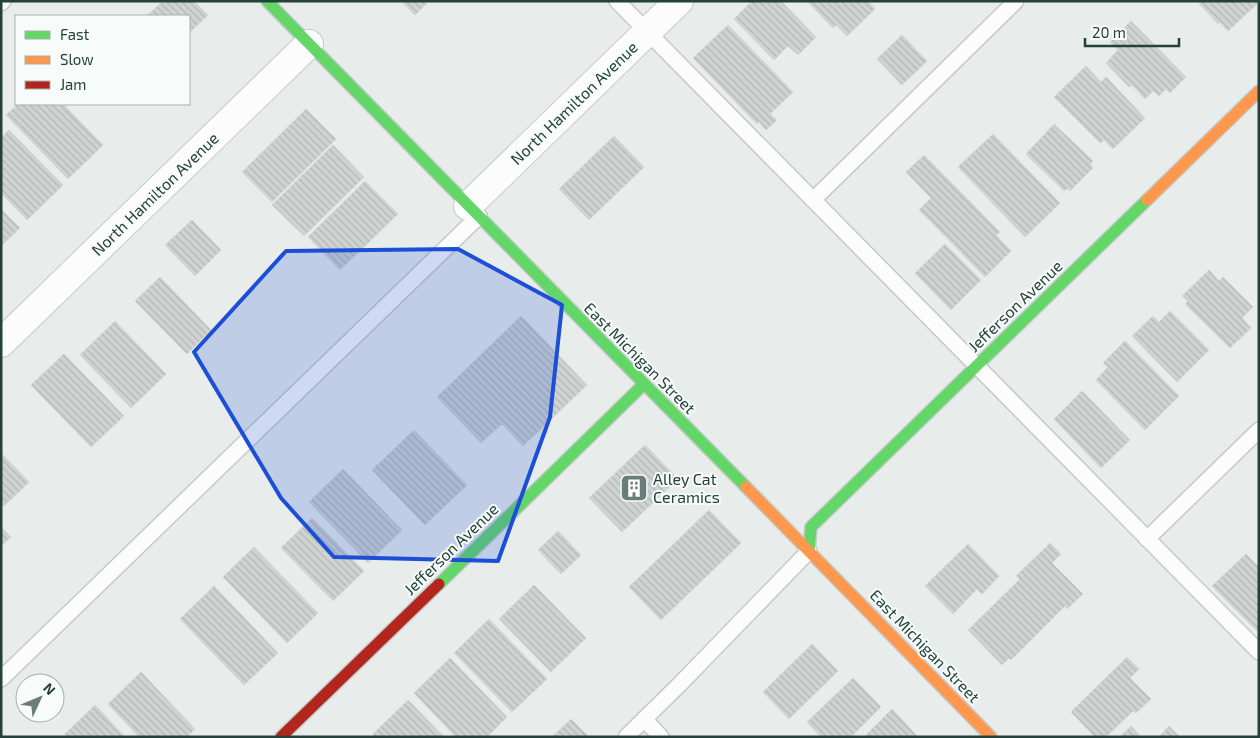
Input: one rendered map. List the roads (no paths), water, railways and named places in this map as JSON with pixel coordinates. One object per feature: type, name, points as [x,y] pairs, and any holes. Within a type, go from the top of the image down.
[{"type":"street","name":"East Michigan Street","points":[[267,1],[990,736]]},
{"type":"street","name":"North Hamilton Avenue","points":[[474,211],[679,1]]},
{"type":"street","name":"North Hamilton Avenue","points":[[1,343],[309,44]]},
{"type":"street","name":"Jefferson Avenue","points":[[809,551],[811,527],[1259,91]]},
{"type":"street","name":"Jefferson Avenue","points":[[281,737],[644,384]]},
{"type":"lane","points":[[617,1],[1259,652]]},
{"type":"lane","points":[[813,200],[1016,1]]},
{"type":"lane","points":[[1,679],[474,211]]},
{"type":"lane","points":[[1147,539],[1259,430]]},
{"type":"lane","points":[[626,737],[809,551]]},
{"type":"lane","points":[[644,719],[661,737]]},
{"type":"place","name":"Alley Cat Ceramics","points":[[634,488]]}]
